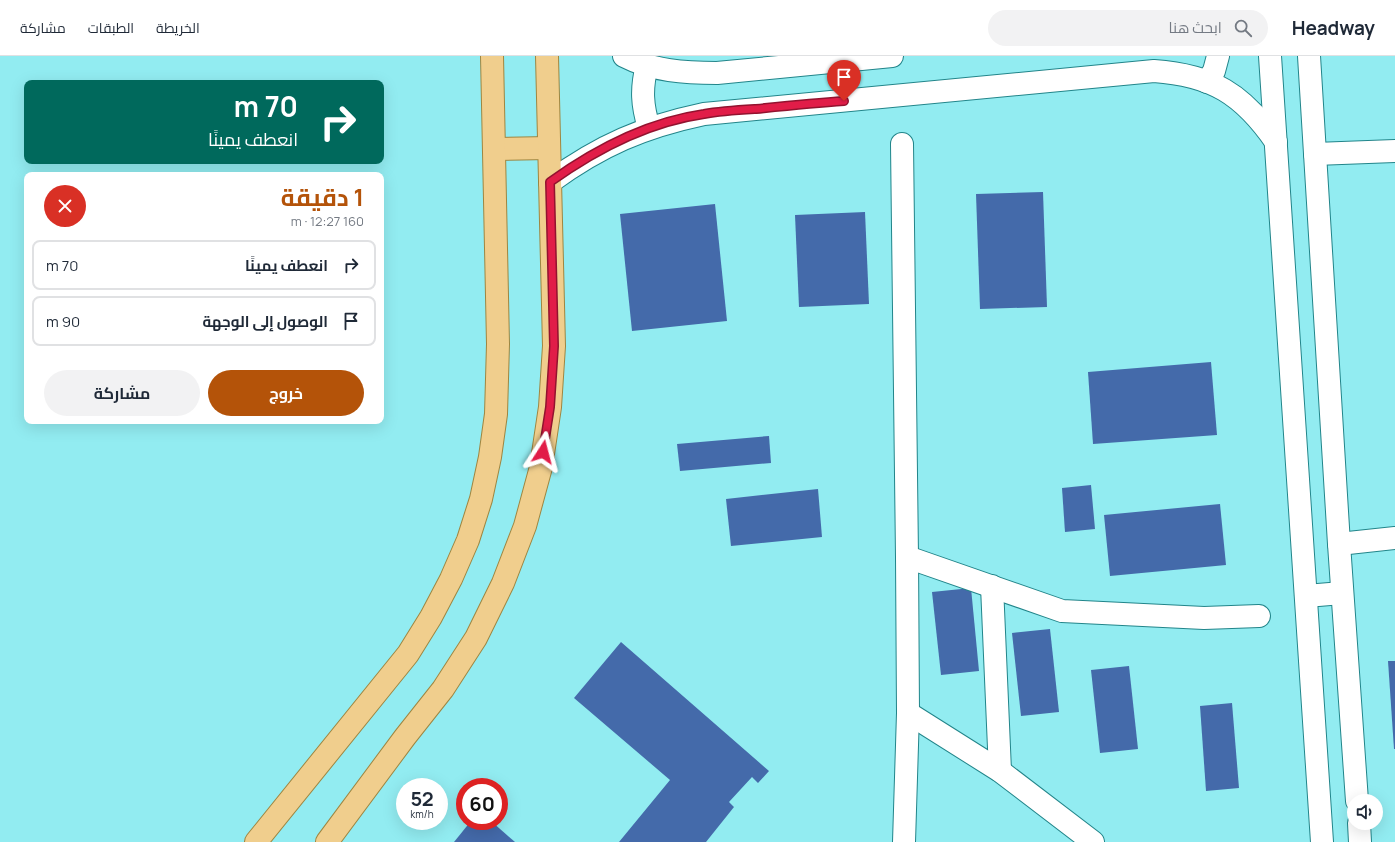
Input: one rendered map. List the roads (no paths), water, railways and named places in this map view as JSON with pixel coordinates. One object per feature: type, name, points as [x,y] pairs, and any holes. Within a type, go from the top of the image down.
[{"type":"main road","points":[[256,842],[408,654],[431,617],[451,579],[468,540],[481,499],[490,457],[496,414],[498,344],[492,56]]},
{"type":"main road","points":[[327,842],[404,737],[443,689],[476,638],[503,583],[525,526],[541,467],[550,407],[554,346],[547,56]]},
{"type":"main road","points":[[494,149],[549,148]]},
{"type":"street","points":[[624,56],[659,69],[688,73],[710,73],[821,59],[892,56]]},
{"type":"street","points":[[1208,82],[1214,71],[1218,56]]},
{"type":"street","points":[[1270,56],[1322,842]]},
{"type":"street","points":[[1309,56],[1342,593],[1356,794]]},
{"type":"street","points":[[647,65],[643,80],[642,97],[649,128]]},
{"type":"street","points":[[550,182],[603,148],[631,135],[679,119],[704,114],[1154,71],[1176,73],[1198,78],[1219,87],[1236,97],[1252,110],[1276,142]]},
{"type":"street","points":[[902,144],[908,713],[904,842]]},
{"type":"street","points":[[1315,154],[1395,151]]},
{"type":"street","points":[[1339,544],[1395,538]]},
{"type":"street","points":[[907,557],[1062,611],[1204,618],[1259,616]]},
{"type":"street","points":[[992,586],[1000,771]]},
{"type":"street","points":[[1306,596],[1342,593]]},
{"type":"street","points":[[908,713],[1000,771],[1093,842]]},
{"type":"street","points":[[1359,830],[1360,842]]}]
